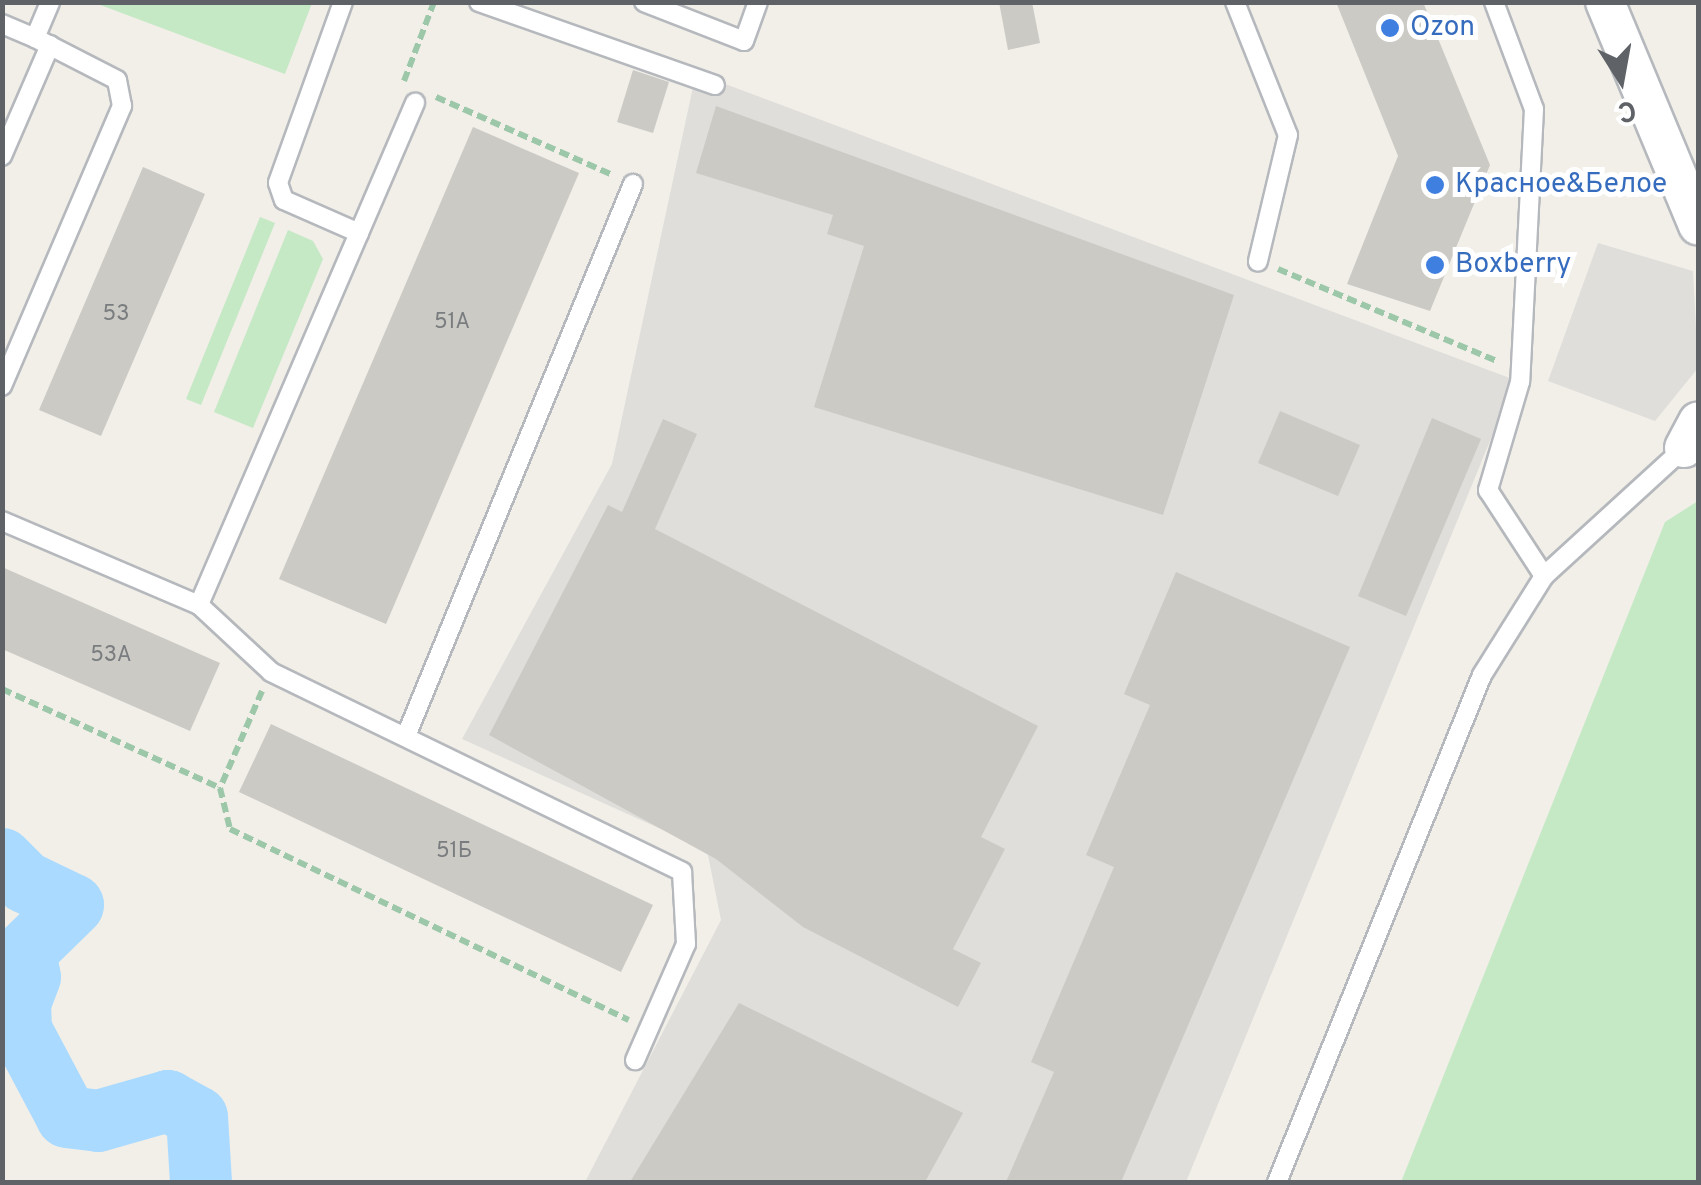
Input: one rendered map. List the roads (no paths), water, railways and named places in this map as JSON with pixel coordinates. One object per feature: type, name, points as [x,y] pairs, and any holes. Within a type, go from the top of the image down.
[{"type":"street","points":[[1605,2],[1698,225]]},
{"type":"lane","points":[[2,156],[43,42],[50,2]]},
{"type":"lane","points":[[343,2],[278,183],[284,200],[359,233]]},
{"type":"lane","points":[[478,2],[716,85]]},
{"type":"lane","points":[[644,2],[744,41],[758,2]]},
{"type":"lane","points":[[1235,2],[1288,135],[1258,261]]},
{"type":"lane","points":[[1494,2],[1534,110],[1521,372],[1488,490],[1544,576]]},
{"type":"lane","points":[[2,24],[117,80],[122,106],[2,386]]},
{"type":"lane","points":[[199,605],[415,103]]},
{"type":"lane","points":[[406,736],[633,184]]},
{"type":"lane","points":[[1277,1182],[1482,675],[1544,576],[1691,435]]},
{"type":"lane","points":[[2,521],[199,605],[271,672],[682,872],[686,944],[635,1060]]},
{"type":"waterway","points":[[2,859],[25,882],[73,905],[25,952],[30,977],[20,1003],[21,1030],[67,1117],[98,1121],[168,1101],[197,1117],[201,1182]]},
{"type":"place","name":"Ozon","points":[[1390,28]]},
{"type":"place","name":"Красное&Белое","points":[[1435,185]]},
{"type":"place","name":"Boxberry","points":[[1435,265]]}]
